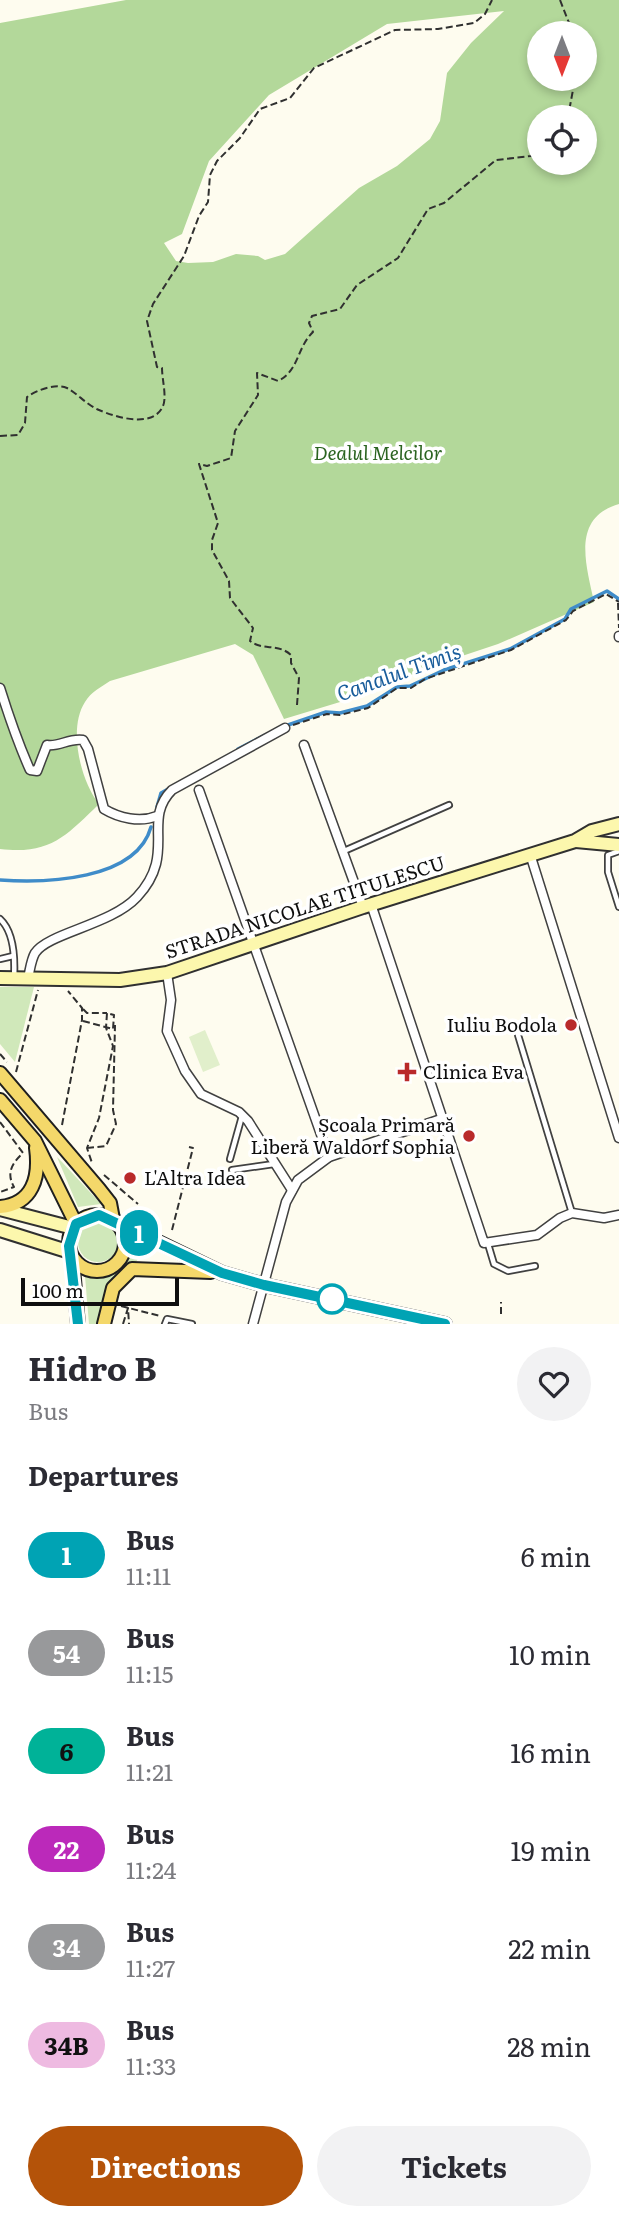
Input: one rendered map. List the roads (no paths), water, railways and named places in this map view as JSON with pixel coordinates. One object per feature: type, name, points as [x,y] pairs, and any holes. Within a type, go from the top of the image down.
[{"type":"main road","points":[[0,1073],[110,1203],[125,1241],[120,1259],[105,1270],[87,1269],[71,1254]]},
{"type":"main road","points":[[0,1100],[35,1141],[51,1168],[74,1226],[71,1254],[78,1324]]},
{"type":"main road","points":[[0,1208],[20,1202],[33,1187],[38,1164],[35,1141]]},
{"type":"main road","points":[[74,1226],[89,1216],[115,1221],[222,1273],[264,1285],[436,1323]]},
{"type":"main road","points":[[104,1324],[113,1288],[131,1269],[222,1273]]},
{"type":"street","points":[[0,688],[16,743],[25,752],[30,770],[37,771],[41,766],[47,746],[57,746],[72,739],[83,740],[88,749],[104,809],[122,817],[150,819],[157,816]]},
{"type":"street","points":[[21,978],[41,946],[120,913],[151,880],[160,852],[157,816],[160,805],[172,790],[285,727]]},
{"type":"street","points":[[304,745],[343,852],[367,905],[486,1244],[537,1235],[559,1218],[572,1213],[604,1218],[619,1215]]},
{"type":"street","points":[[199,790],[256,944],[329,1157]]},
{"type":"street","name":"STRADA NICOLAE TITULESCU","points":[[0,978],[120,980],[167,973],[367,905],[575,841],[592,831],[619,824]]},
{"type":"street","name":"STRADA NICOLAE TITULESCU","points":[[575,841],[619,845]]},
{"type":"street","points":[[530,854],[619,1138]]},
{"type":"street","points":[[167,973],[171,1000],[167,1031],[175,1053],[201,1094],[243,1115],[292,1190]]},
{"type":"street","points":[[253,1324],[281,1220],[292,1190],[308,1170],[329,1157],[440,1119]]},
{"type":"street","points":[[0,1208],[74,1226]]},
{"type":"street","points":[[0,1230],[71,1254]]},
{"type":"lane","points":[[343,852],[449,805]]},
{"type":"lane","points":[[619,851],[608,855],[608,872],[619,907]]},
{"type":"lane","points":[[0,919],[7,927],[21,978]]},
{"type":"lane","points":[[0,958],[13,956]]},
{"type":"lane","points":[[518,1035],[572,1213]]},
{"type":"lane","points":[[230,1159],[243,1115]]},
{"type":"lane","points":[[232,1170],[275,1164]]},
{"type":"lane","points":[[486,1244],[494,1264],[509,1271],[535,1266]]},
{"type":"lane","points":[[166,1321],[192,1324]]},
{"type":"waterway","name":"Canalul Timiș","points":[[285,726],[326,712],[340,713],[367,706],[397,687],[410,686],[444,670],[510,649],[565,619],[571,609],[607,591],[619,599]]},
{"type":"waterway","name":"Canalul Timiș","points":[[238,749],[265,735]]},
{"type":"waterway","name":"Canalul Timiș","points":[[157,807],[161,793],[170,788]]},
{"type":"waterway","name":"Canalul Timiș","points":[[0,880],[64,879],[108,868],[127,858],[142,845],[151,827]]},
{"type":"place","name":"Iuliu Bodola","points":[[571,1025]]},
{"type":"place","name":"Clinica Eva","points":[[407,1072]]},
{"type":"place","name":"Școala Primară Liberă Waldorf Sophia","points":[[469,1136]]},
{"type":"place","name":"L'Altra Idea","points":[[130,1178]]},
{"type":"park label","name":"Dealul Melcilor","points":[[378,453]]}]
